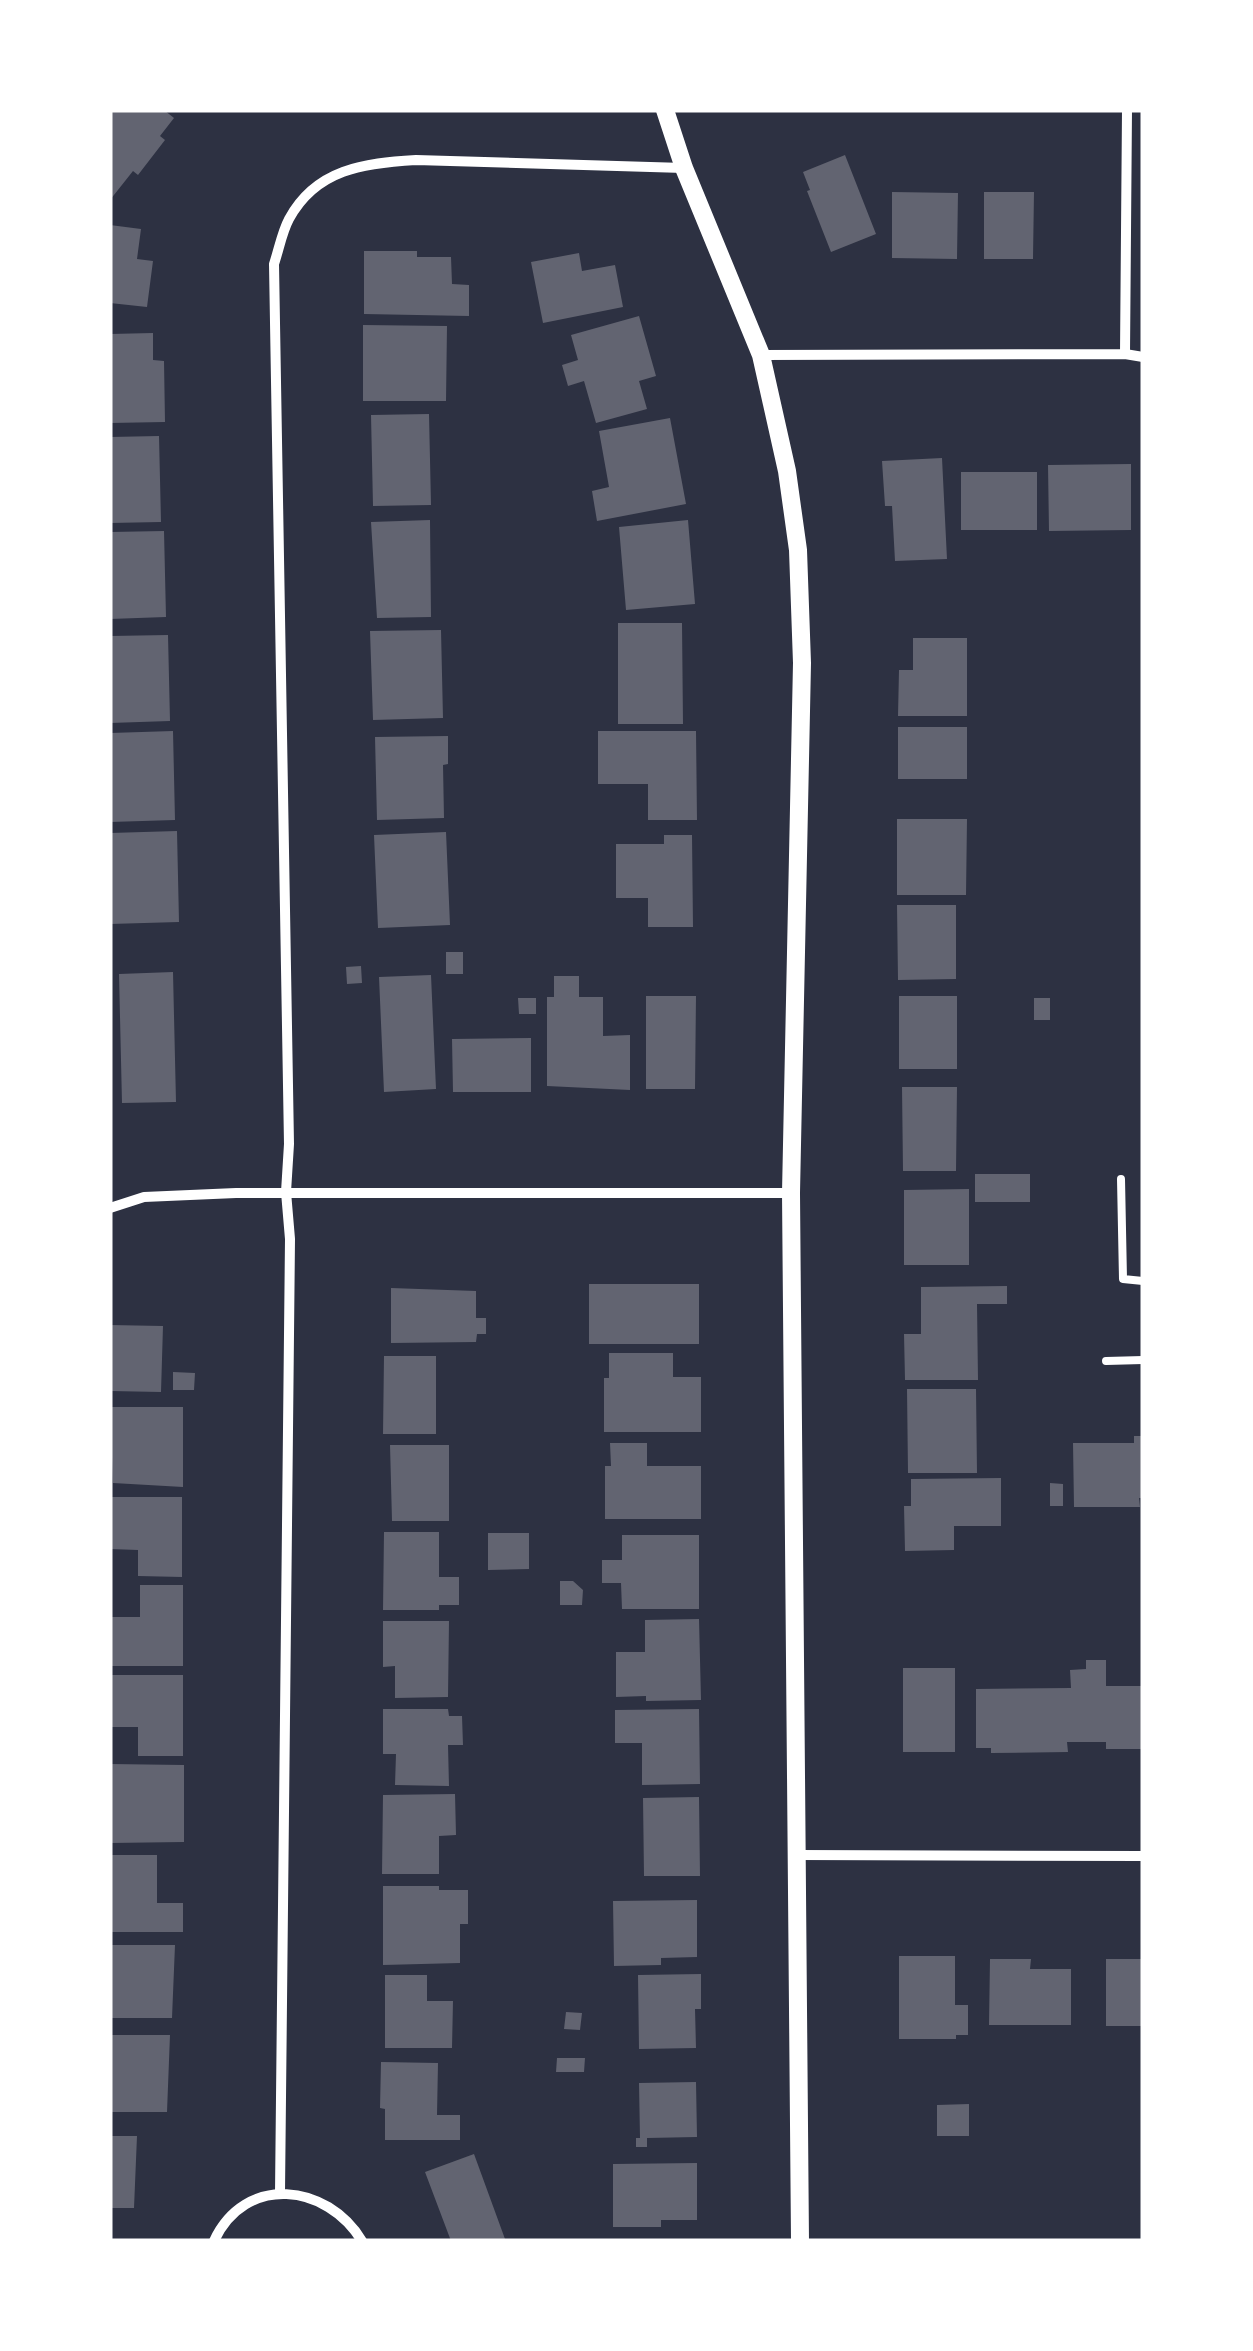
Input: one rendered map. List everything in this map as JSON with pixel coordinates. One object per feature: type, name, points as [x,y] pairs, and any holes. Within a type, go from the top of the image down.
[{"type":"street","points":[[665,110],[684,168],[761,356],[787,470],[798,550],[802,664],[791,1193],[800,2241]]},
{"type":"street","points":[[1124,354],[1127,110]]},
{"type":"street","points":[[280,2194],[290,1255],[274,264],[288,219],[309,192],[335,172],[372,163],[416,160],[684,168]]},
{"type":"street","points":[[761,356],[1143,357]]},
{"type":"street","points":[[110,1208],[144,1196],[286,1192],[791,1193]]},
{"type":"street","points":[[797,1855],[1143,1856]]},
{"type":"street","points":[[214,2241],[230,2218],[253,2201],[280,2194],[302,2194],[328,2204],[351,2222],[362,2241]]},
{"type":"lane","points":[[1122,1179],[1123,1280],[1143,1281]]},
{"type":"lane","points":[[1106,1362],[1143,1360]]},
{"type":"building","points":[[110,110],[164,110],[174,118],[160,136],[165,140],[138,175],[133,171],[110,200]]},
{"type":"building","points":[[845,155],[876,234],[831,252],[803,172]]},
{"type":"building","points":[[892,192],[958,193],[957,259],[892,258]]},
{"type":"building","points":[[984,192],[1034,192],[1033,259],[984,259]]},
{"type":"building","points":[[110,225],[141,229],[137,259],[153,261],[147,307],[110,303]]},
{"type":"building","points":[[364,251],[417,251],[417,257],[451,257],[452,284],[469,285],[469,316],[364,314]]},
{"type":"building","points":[[579,253],[582,271],[615,265],[623,307],[543,323],[531,262]]},
{"type":"building","points":[[639,316],[656,376],[639,381],[647,409],[596,423],[584,381],[568,386],[562,365],[578,360],[571,335]]},
{"type":"building","points":[[363,325],[447,326],[446,401],[363,401]]},
{"type":"building","points":[[153,333],[153,360],[164,361],[165,422],[110,423],[110,334]]},
{"type":"building","points":[[429,414],[431,505],[373,506],[371,415]]},
{"type":"building","points":[[670,418],[686,504],[597,521],[592,491],[609,487],[599,431]]},
{"type":"building","points":[[159,436],[161,522],[110,523],[110,437]]},
{"type":"building","points":[[942,458],[947,559],[895,561],[892,506],[885,506],[882,461]]},
{"type":"building","points":[[1131,464],[1131,530],[1049,531],[1048,465]]},
{"type":"building","points":[[961,472],[1037,472],[1037,530],[961,530]]},
{"type":"building","points":[[430,520],[431,617],[377,618],[371,522]]},
{"type":"building","points":[[688,520],[695,604],[626,610],[619,527]]},
{"type":"building","points":[[164,531],[166,617],[110,619],[110,532]]},
{"type":"building","points":[[618,623],[682,623],[683,724],[618,724]]},
{"type":"building","points":[[441,630],[443,718],[373,720],[370,631]]},
{"type":"building","points":[[168,635],[170,721],[110,723],[110,636]]},
{"type":"building","points":[[913,638],[967,638],[967,716],[898,716],[899,670],[913,670]]},
{"type":"building","points":[[898,727],[967,727],[967,779],[898,779]]},
{"type":"building","points":[[173,731],[175,820],[110,822],[110,733]]},
{"type":"building","points":[[598,731],[696,731],[697,820],[648,820],[648,784],[598,784]]},
{"type":"building","points":[[448,736],[448,764],[443,765],[444,818],[377,820],[375,737]]},
{"type":"building","points":[[897,819],[967,819],[966,895],[897,895]]},
{"type":"building","points":[[177,831],[179,922],[110,924],[110,833]]},
{"type":"building","points":[[446,832],[450,925],[378,928],[374,835]]},
{"type":"building","points":[[664,835],[692,835],[693,927],[648,927],[648,898],[616,898],[616,844],[664,844]]},
{"type":"building","points":[[897,905],[956,905],[956,979],[898,980]]},
{"type":"building","points":[[446,952],[463,952],[463,974],[446,974]]},
{"type":"building","points":[[361,966],[362,983],[347,984],[346,967]]},
{"type":"building","points":[[173,972],[176,1102],[122,1103],[119,974]]},
{"type":"building","points":[[431,975],[436,1089],[384,1092],[379,977]]},
{"type":"building","points":[[554,976],[579,976],[579,997],[603,997],[603,1036],[630,1035],[630,1090],[547,1086],[547,997],[554,997]]},
{"type":"building","points":[[646,996],[696,996],[695,1089],[646,1089]]},
{"type":"building","points":[[899,996],[957,996],[957,1069],[899,1069]]},
{"type":"building","points":[[518,998],[536,998],[536,1014],[519,1014]]},
{"type":"building","points":[[1034,998],[1050,998],[1050,1020],[1034,1020]]},
{"type":"building","points":[[531,1038],[531,1092],[453,1092],[452,1039]]},
{"type":"building","points":[[902,1087],[957,1087],[956,1171],[903,1171]]},
{"type":"building","points":[[975,1174],[1030,1174],[1030,1202],[975,1202]]},
{"type":"building","points":[[969,1189],[969,1265],[904,1265],[904,1190]]},
{"type":"building","points":[[589,1284],[699,1284],[699,1344],[589,1344]]},
{"type":"building","points":[[1007,1286],[1007,1304],[977,1304],[978,1380],[905,1380],[904,1334],[921,1334],[921,1287]]},
{"type":"building","points":[[391,1288],[476,1291],[476,1318],[486,1318],[486,1334],[477,1334],[476,1342],[391,1343]]},
{"type":"building","points":[[110,1325],[163,1326],[161,1392],[110,1391]]},
{"type":"building","points":[[609,1353],[673,1353],[673,1377],[701,1377],[701,1432],[604,1432],[604,1378],[609,1378]]},
{"type":"building","points":[[384,1356],[436,1356],[436,1434],[383,1434]]},
{"type":"building","points":[[173,1372],[195,1373],[194,1390],[173,1390]]},
{"type":"building","points":[[907,1389],[976,1389],[977,1473],[908,1473]]},
{"type":"building","points":[[110,1407],[183,1407],[183,1487],[113,1483]]},
{"type":"building","points":[[1134,1436],[1143,1436],[1140,1507],[1074,1507],[1073,1443],[1134,1443]]},
{"type":"building","points":[[610,1443],[647,1443],[647,1466],[701,1466],[701,1519],[605,1519],[605,1466],[611,1466]]},
{"type":"building","points":[[390,1445],[449,1445],[449,1521],[392,1521]]},
{"type":"building","points":[[1001,1478],[1001,1526],[954,1526],[954,1550],[905,1551],[904,1506],[911,1506],[911,1479]]},
{"type":"building","points":[[1050,1483],[1063,1484],[1063,1506],[1050,1506]]},
{"type":"building","points":[[110,1497],[182,1497],[182,1577],[138,1576],[138,1550],[110,1549]]},
{"type":"building","points":[[384,1532],[439,1532],[439,1577],[459,1577],[459,1605],[439,1605],[439,1610],[383,1610]]},
{"type":"building","points":[[488,1533],[529,1533],[529,1569],[488,1570]]},
{"type":"building","points":[[622,1535],[699,1535],[699,1609],[622,1609],[621,1583],[602,1583],[602,1560],[622,1560]]},
{"type":"building","points":[[560,1581],[573,1581],[583,1590],[582,1605],[560,1605]]},
{"type":"building","points":[[140,1585],[183,1585],[183,1666],[110,1666],[110,1617],[140,1617]]},
{"type":"building","points":[[699,1619],[701,1700],[616,1697],[616,1652],[645,1652],[645,1620]]},
{"type":"building","points":[[383,1621],[449,1621],[448,1697],[395,1698],[395,1666],[383,1667]]},
{"type":"building","points":[[1086,1660],[1106,1660],[1106,1686],[1143,1686],[1143,1749],[1106,1749],[1106,1742],[1067,1742],[1068,1752],[991,1753],[991,1748],[976,1748],[976,1689],[1071,1688],[1070,1670],[1086,1669]]},
{"type":"building","points":[[903,1668],[955,1668],[955,1752],[903,1752]]},
{"type":"building","points":[[110,1675],[183,1675],[183,1756],[138,1756],[138,1727],[110,1727]]},
{"type":"building","points":[[383,1709],[448,1709],[449,1716],[462,1716],[463,1745],[448,1745],[449,1786],[395,1785],[396,1754],[383,1754]]},
{"type":"building","points":[[699,1709],[700,1784],[642,1785],[642,1743],[615,1743],[615,1710]]},
{"type":"building","points":[[110,1764],[184,1765],[184,1842],[110,1843]]},
{"type":"building","points":[[455,1794],[456,1835],[439,1836],[439,1874],[382,1874],[383,1795]]},
{"type":"building","points":[[699,1797],[700,1876],[644,1876],[643,1798]]},
{"type":"building","points":[[110,1855],[157,1855],[157,1903],[183,1903],[183,1932],[110,1932]]},
{"type":"building","points":[[383,1886],[468,1890],[468,1924],[460,1924],[460,1963],[383,1965]]},
{"type":"building","points":[[697,1900],[697,1957],[661,1958],[661,1965],[614,1966],[613,1901]]},
{"type":"building","points":[[111,1945],[175,1945],[172,2018],[110,2018]]},
{"type":"building","points":[[899,1956],[955,1956],[955,2005],[968,2005],[968,2035],[956,2035],[956,2039],[899,2039]]},
{"type":"building","points":[[990,1959],[1031,1959],[1030,1969],[1071,1969],[1071,2025],[989,2025]]},
{"type":"building","points":[[1106,1959],[1143,1959],[1143,2026],[1106,2026]]},
{"type":"building","points":[[701,1974],[701,2009],[695,2009],[696,2048],[639,2049],[638,1975]]},
{"type":"building","points":[[385,1975],[427,1975],[427,2001],[453,2001],[452,2048],[385,2048]]},
{"type":"building","points":[[566,2012],[582,2013],[580,2030],[564,2029]]},
{"type":"building","points":[[110,2035],[170,2035],[167,2112],[110,2112]]},
{"type":"building","points":[[557,2058],[585,2058],[584,2072],[556,2072]]},
{"type":"building","points":[[381,2062],[438,2063],[437,2115],[460,2115],[460,2140],[385,2140],[385,2109],[380,2108]]},
{"type":"building","points":[[696,2082],[697,2137],[647,2138],[647,2147],[636,2147],[636,2138],[640,2138],[639,2083]]},
{"type":"building","points":[[969,2104],[969,2136],[937,2136],[937,2105]]},
{"type":"building","points":[[110,2136],[137,2136],[134,2208],[110,2208]]},
{"type":"building","points":[[474,2154],[505,2239],[499,2241],[451,2241],[425,2172]]},
{"type":"building","points":[[697,2163],[697,2220],[661,2220],[661,2227],[613,2227],[613,2164]]}]
